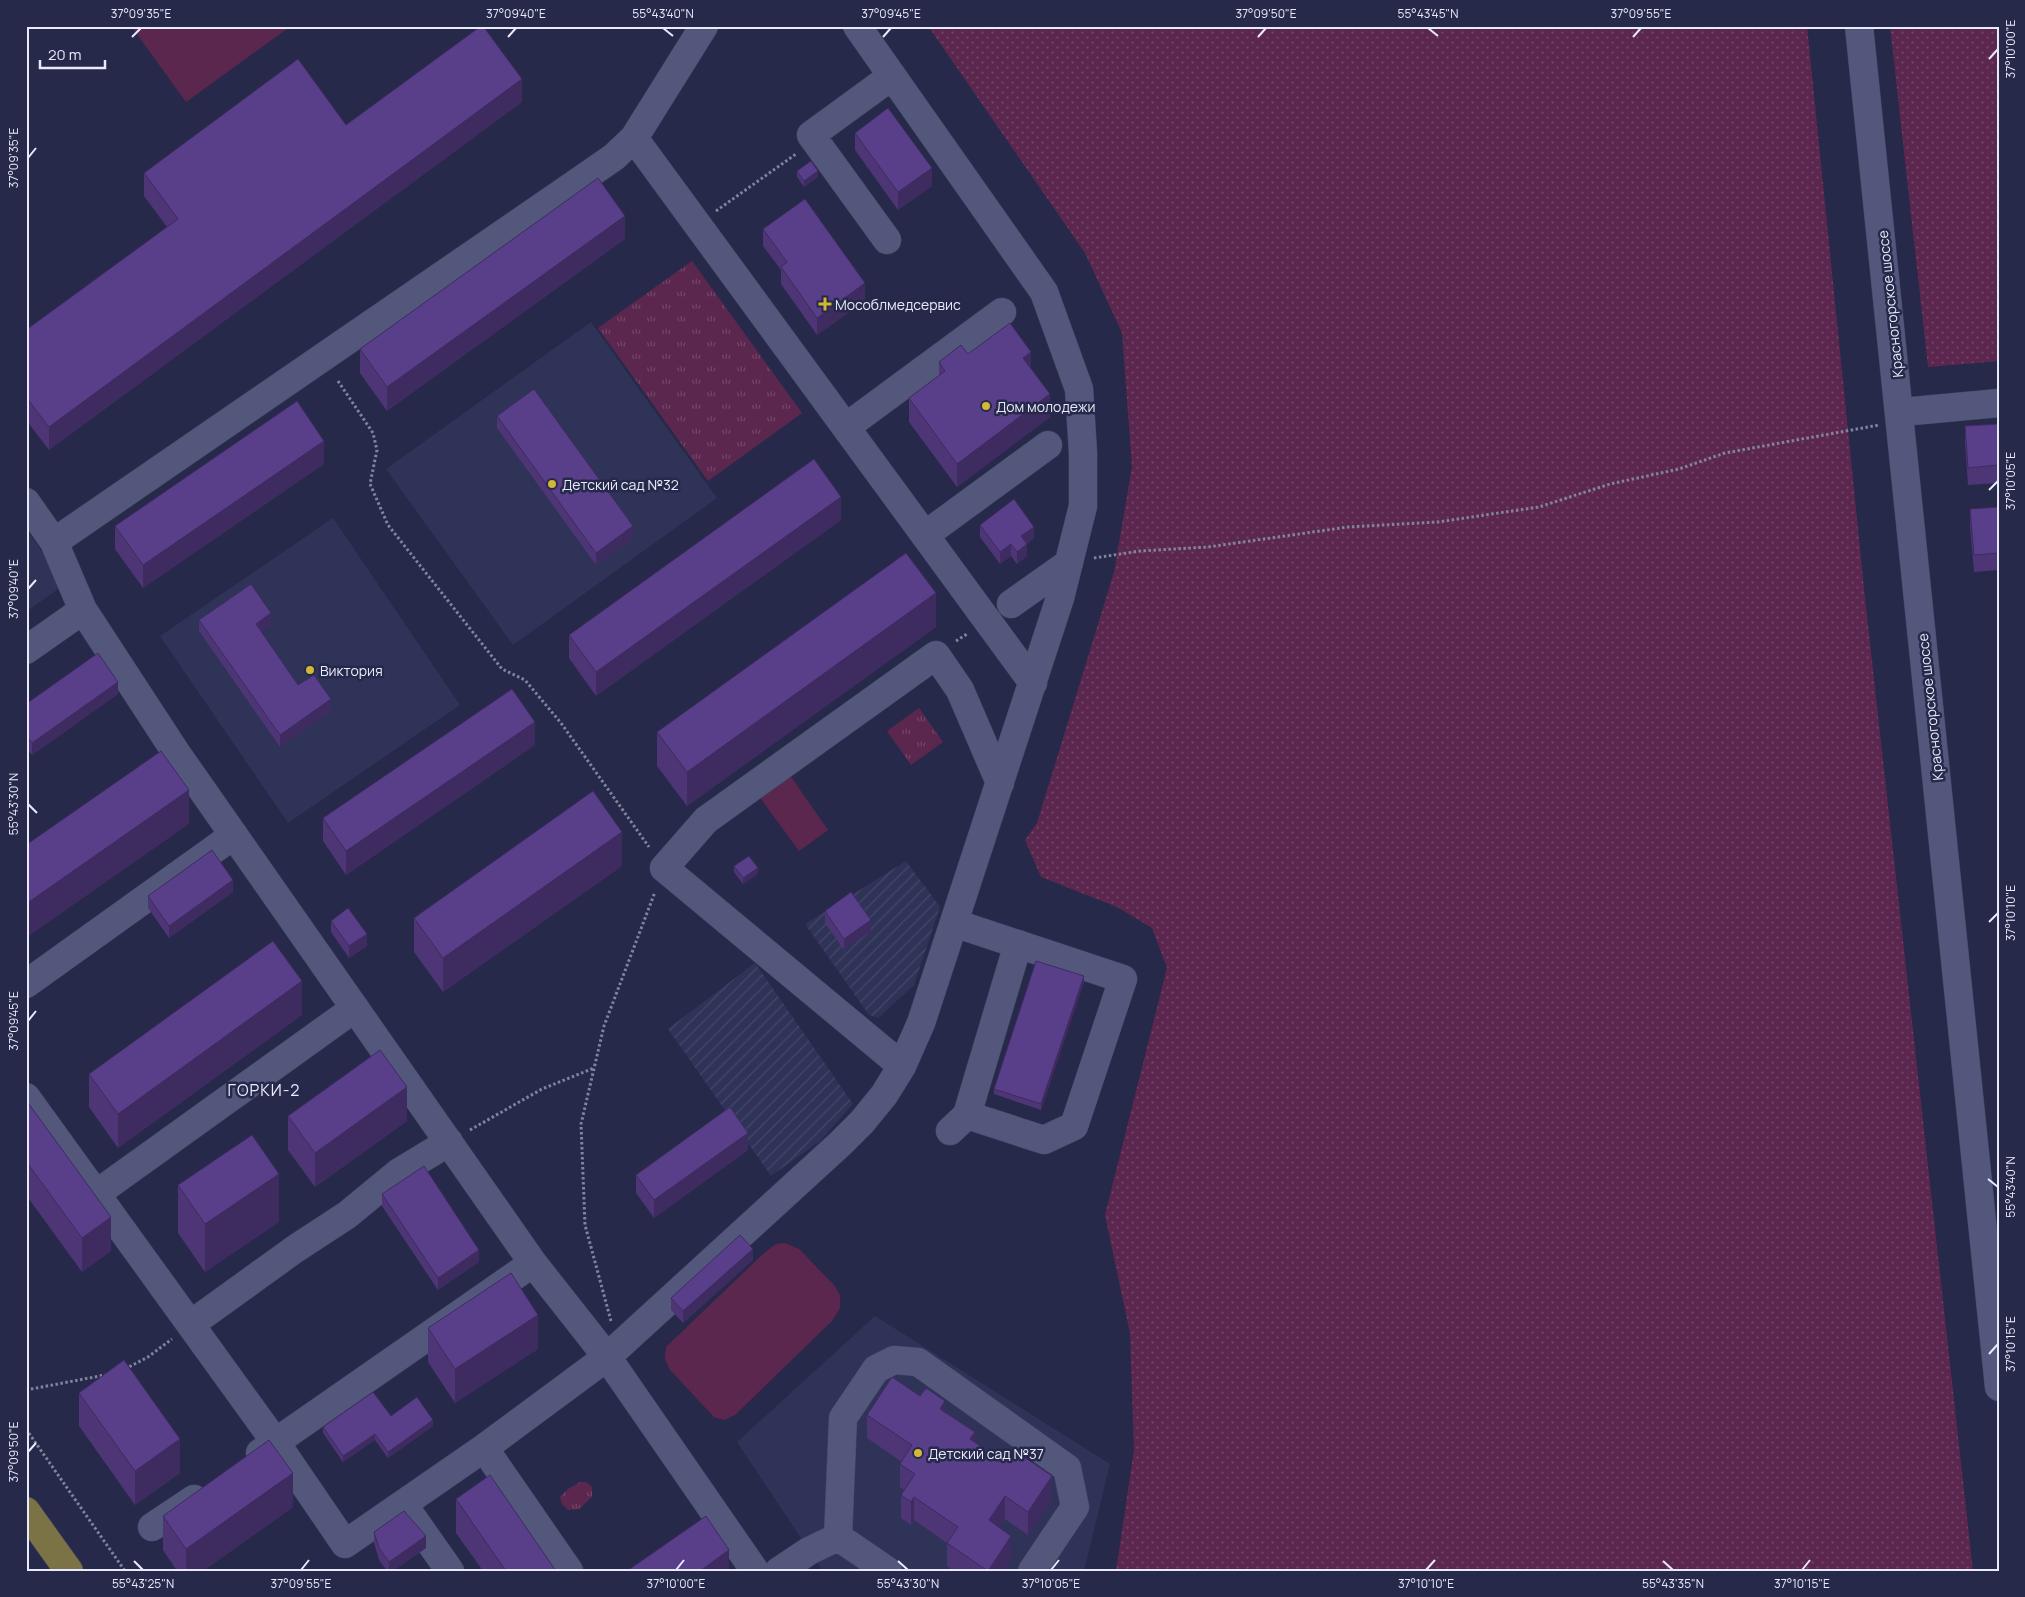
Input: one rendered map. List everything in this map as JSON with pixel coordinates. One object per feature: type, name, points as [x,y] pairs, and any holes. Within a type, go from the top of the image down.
[{"type":"main road","points":[[26,1511],[69,1571]]},
{"type":"street","points":[[54,542],[236,415],[614,157],[634,138],[704,26]]},
{"type":"street","points":[[26,1098],[191,1324],[345,1544],[484,1448],[615,1350],[841,1143],[884,1095],[902,1066],[921,1023],[1060,598],[1083,506],[1083,453],[1079,389],[1044,292],[857,26]]},
{"type":"street","name":"Красногорское шоссе","points":[[1859,26],[1895,418],[1999,1388]]},
{"type":"street","points":[[887,240],[811,135],[892,76]]},
{"type":"street","points":[[634,138],[1033,682]]},
{"type":"street","points":[[846,427],[1002,312]]},
{"type":"street","points":[[1895,418],[1999,403]]},
{"type":"street","points":[[925,535],[1048,445]]},
{"type":"street","points":[[26,502],[54,542],[83,610],[175,751],[533,1263],[615,1350],[718,1518],[754,1571]]},
{"type":"street","points":[[1011,604],[1069,562]]},
{"type":"street","points":[[26,650],[83,610]]},
{"type":"street","points":[[902,1066],[664,868],[706,820],[936,655],[960,690],[1000,783]]},
{"type":"street","points":[[152,767],[175,751]]},
{"type":"street","points":[[26,984],[234,835]]},
{"type":"street","points":[[954,923],[1018,944],[1122,979],[1074,1126],[1044,1140],[958,1123],[1018,944]]},
{"type":"street","points":[[96,1194],[355,1008]]},
{"type":"street","points":[[191,1324],[295,1249],[347,1215],[398,1173],[449,1142]]},
{"type":"street","points":[[237,1469],[533,1263]]},
{"type":"street","points":[[838,1537],[843,1418],[876,1368],[894,1360],[918,1362],[1067,1468],[1075,1507],[1032,1571]]},
{"type":"street","points":[[484,1448],[570,1571]]},
{"type":"street","points":[[152,1527],[214,1485]]},
{"type":"street","points":[[403,1504],[450,1571]]},
{"type":"street","points":[[695,1534],[718,1518]]},
{"type":"street","points":[[779,1571],[809,1551],[838,1537]]},
{"type":"street","points":[[838,1537],[888,1571]]},
{"type":"path","points":[[698,224],[815,140]]},
{"type":"path","points":[[338,380],[374,434],[376,450],[370,484],[388,525],[502,669],[526,680],[561,723],[664,868],[604,1026],[581,1124],[585,1225],[613,1330],[615,1350]]},
{"type":"path","points":[[1069,562],[1140,551],[1208,547],[1348,527],[1438,522],[1539,507],[1610,484],[1679,469],[1725,454],[1895,418]]},
{"type":"path","points":[[449,1142],[542,1089],[594,1067]]},
{"type":"path","points":[[124,1369],[148,1357],[191,1324]]},
{"type":"path","points":[[26,1390],[107,1375]]},
{"type":"path","points":[[26,1428],[125,1571]]},
{"type":"shaded area","name":"Детский сад №32","points":[[591,322],[717,498],[513,645],[386,469]]},
{"type":"shaded area","name":"Виктория","points":[[333,518],[460,705],[288,823],[160,636]]},
{"type":"shaded area","points":[[26,529],[65,584],[26,612]]},
{"type":"shaded area","points":[[906,861],[940,907],[914,985],[878,1018],[869,1015],[805,924]]},
{"type":"shaded area","points":[[755,963],[853,1104],[820,1141],[771,1176],[668,1029]]},
{"type":"shaded area","name":"Детский сад №37","points":[[875,1316],[1110,1464],[1084,1571],[823,1571],[737,1442]]},
{"type":"green space","points":[[131,26],[291,26],[186,102]]},
{"type":"green space","points":[[928,26],[1807,26],[1865,598],[1973,1571],[1116,1571],[1134,1450],[1130,1333],[1105,1215],[1167,968],[1152,928],[1117,907],[1041,877],[1025,840],[1037,823],[1114,572],[1132,467],[1122,333],[1085,253]]},
{"type":"green space","points":[[1890,26],[1999,26],[1999,361],[1928,367]]},
{"type":"green space","points":[[692,261],[802,413],[708,481],[598,328]]},
{"type":"green space","points":[[919,708],[943,742],[911,765],[887,731]]},
{"type":"green space","points":[[789,774],[828,830],[799,851],[759,796]]},
{"type":"green space","points":[[785,1243],[799,1249],[834,1285],[840,1295],[840,1308],[832,1321],[735,1415],[724,1420],[714,1417],[670,1370],[665,1359],[666,1347],[763,1254],[776,1244]]},
{"type":"green space","points":[[580,1482],[586,1482],[592,1487],[592,1497],[579,1509],[568,1510],[562,1504],[560,1497],[568,1489]]},
{"type":"building","points":[[483,26],[522,79],[49,427],[26,397],[26,330],[178,219],[144,173],[298,59],[346,125]]},
{"type":"building","points":[[888,108],[932,168],[898,192],[855,133]]},
{"type":"building","points":[[811,161],[818,171],[804,181],[797,171]]},
{"type":"building","points":[[598,178],[625,216],[387,387],[360,349]]},
{"type":"building","points":[[805,199],[865,283],[817,318],[781,267],[787,262],[763,229]]},
{"type":"building","name":"Дом молодежи","points":[[1010,323],[1031,352],[1023,358],[1050,394],[957,464],[909,398],[945,371],[939,362],[961,345],[968,354]]},
{"type":"building","points":[[534,389],[633,526],[596,553],[497,416]]},
{"type":"building","points":[[297,401],[324,441],[143,565],[115,526]]},
{"type":"building","points":[[1999,424],[1999,465],[1968,468],[1965,426]]},
{"type":"building","points":[[814,459],[841,497],[596,672],[569,635]]},
{"type":"building","points":[[1014,499],[1034,527],[1021,536],[1027,544],[1017,552],[1011,544],[1000,552],[980,525]]},
{"type":"building","points":[[1999,507],[1999,553],[1974,555],[1970,509]]},
{"type":"building","points":[[906,553],[936,593],[687,772],[657,732]]},
{"type":"building","points":[[251,584],[271,613],[256,624],[298,685],[314,675],[331,699],[280,735],[199,620]]},
{"type":"building","points":[[98,653],[118,682],[32,743],[26,735],[26,704]]},
{"type":"building","points":[[512,689],[535,722],[346,851],[323,818]]},
{"type":"building","points":[[161,751],[189,790],[26,904],[26,845]]},
{"type":"building","points":[[593,791],[622,832],[443,958],[414,918]]},
{"type":"building","points":[[212,850],[233,880],[169,926],[148,896]]},
{"type":"building","points":[[749,856],[758,868],[743,878],[734,866]]},
{"type":"building","points":[[851,892],[871,920],[844,939],[825,911]]},
{"type":"building","points":[[348,908],[367,934],[349,946],[331,921]]},
{"type":"building","points":[[273,941],[302,981],[118,1114],[89,1074]]},
{"type":"building","points":[[1036,961],[1084,976],[1041,1104],[994,1089]]},
{"type":"building","points":[[380,1050],[407,1087],[315,1153],[288,1116]]},
{"type":"building","points":[[26,1100],[111,1217],[82,1238],[26,1161]]},
{"type":"building","points":[[730,1107],[748,1133],[654,1200],[636,1175]]},
{"type":"building","points":[[252,1135],[279,1174],[205,1224],[178,1185]]},
{"type":"building","points":[[424,1166],[479,1250],[438,1278],[382,1194]]},
{"type":"building","points":[[740,1235],[753,1249],[683,1311],[671,1298]]},
{"type":"building","points":[[511,1273],[538,1315],[455,1369],[428,1328]]},
{"type":"building","points":[[124,1360],[180,1439],[135,1471],[79,1393]]},
{"type":"building","points":[[892,1377],[920,1396],[926,1388],[945,1401],[940,1409],[975,1432],[970,1439],[1002,1461],[1011,1448],[1052,1476],[1028,1512],[1005,1496],[989,1520],[1011,1536],[988,1571],[947,1543],[958,1527],[914,1497],[911,1502],[901,1495],[915,1474],[900,1464],[912,1445],[867,1415]]},
{"type":"building","points":[[373,1392],[391,1416],[417,1397],[433,1420],[388,1452],[375,1434],[343,1456],[323,1427]]},
{"type":"building","points":[[269,1440],[293,1473],[186,1549],[163,1516]]},
{"type":"building","points":[[490,1475],[556,1571],[506,1571],[456,1499]]},
{"type":"building","points":[[404,1511],[426,1536],[389,1562],[379,1548],[374,1532]]},
{"type":"building","points":[[706,1516],[729,1550],[700,1571],[627,1571]]},
{"type":"place","name":"Мособлмедсервис","points":[[825,304]]},
{"type":"place","name":"Дом молодежи","points":[[986,406]]},
{"type":"place","name":"Детский сад №32","points":[[552,484]]},
{"type":"place","name":"Виктория","points":[[310,670]]},
{"type":"place","name":"Детский сад №37","points":[[918,1453]]},
{"type":"district","name":"ГОРКИ-2","points":[[264,1090]]}]
